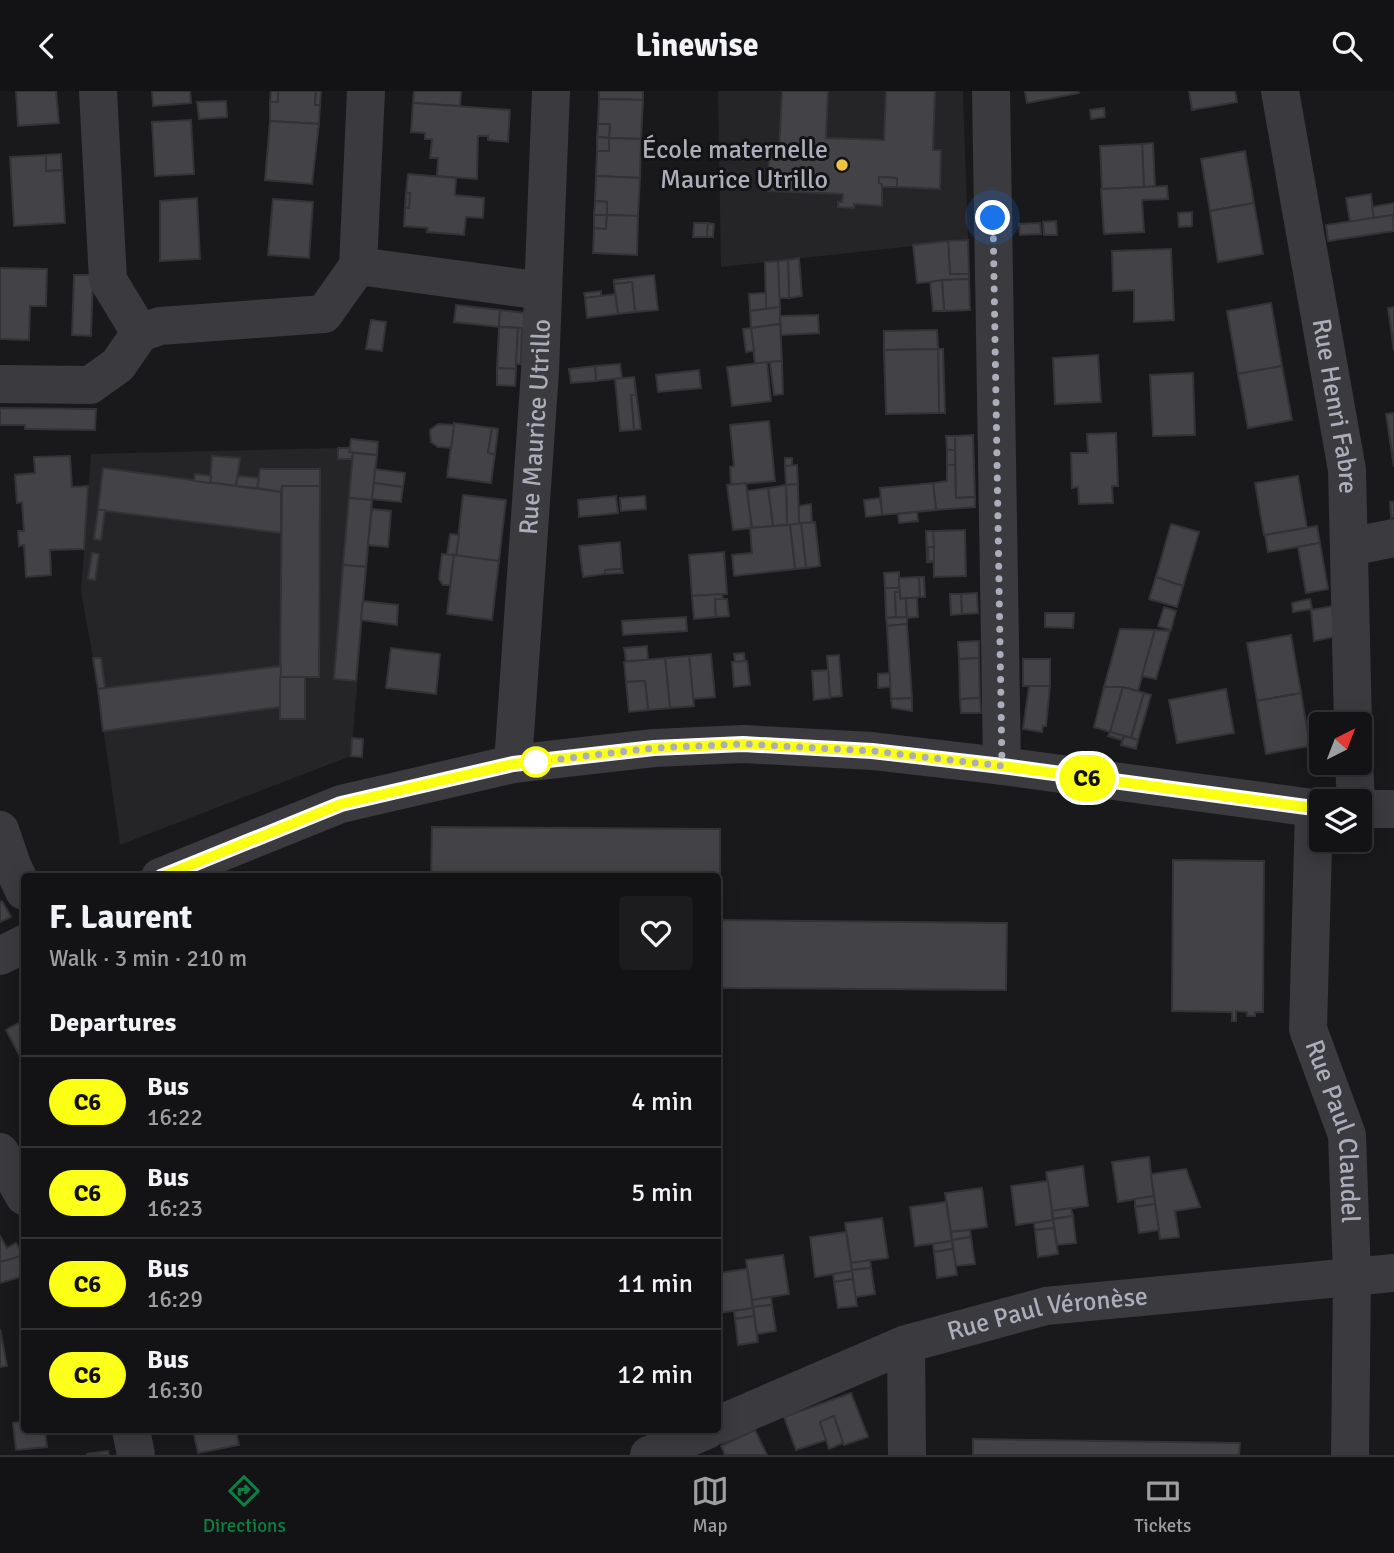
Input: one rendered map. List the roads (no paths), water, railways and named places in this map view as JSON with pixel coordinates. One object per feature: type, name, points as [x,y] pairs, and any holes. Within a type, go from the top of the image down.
[{"type":"street","points":[[98,91],[107,280],[140,333]]},
{"type":"street","points":[[0,384],[90,385],[118,365],[140,333],[160,326],[324,314],[358,266],[366,91]]},
{"type":"street","name":"Rue Maurice Utrillo","points":[[513,764],[540,371],[551,91]]},
{"type":"street","points":[[991,91],[1002,766]]},
{"type":"street","name":"Rue Henri Fabre","points":[[1280,91],[1347,470],[1353,712]]},
{"type":"street","points":[[358,266],[543,291]]},
{"type":"street","points":[[1349,547],[1394,538]]},
{"type":"street","points":[[170,873],[341,804],[513,764],[654,748],[743,744],[872,751],[1309,808]]},
{"type":"street","points":[[1372,809],[1394,809]]},
{"type":"street","points":[[0,830],[21,884]]},
{"type":"street","name":"Rue Paul Claudel","points":[[1315,852],[1308,1029],[1347,1135],[1352,1276],[1350,1455]]},
{"type":"street","points":[[0,955],[21,945]]},
{"type":"street","points":[[0,1151],[21,1190]]},
{"type":"street","name":"Rue Paul Véronèse","points":[[721,1424],[905,1344],[1046,1306],[1394,1273]]},
{"type":"street","points":[[905,1344],[907,1455]]},
{"type":"street","points":[[132,1433],[136,1455]]},
{"type":"street","points":[[649,1455],[700,1433]]},
{"type":"place","name":"École maternelle Maurice Utrillo","points":[[842,165]]}]
